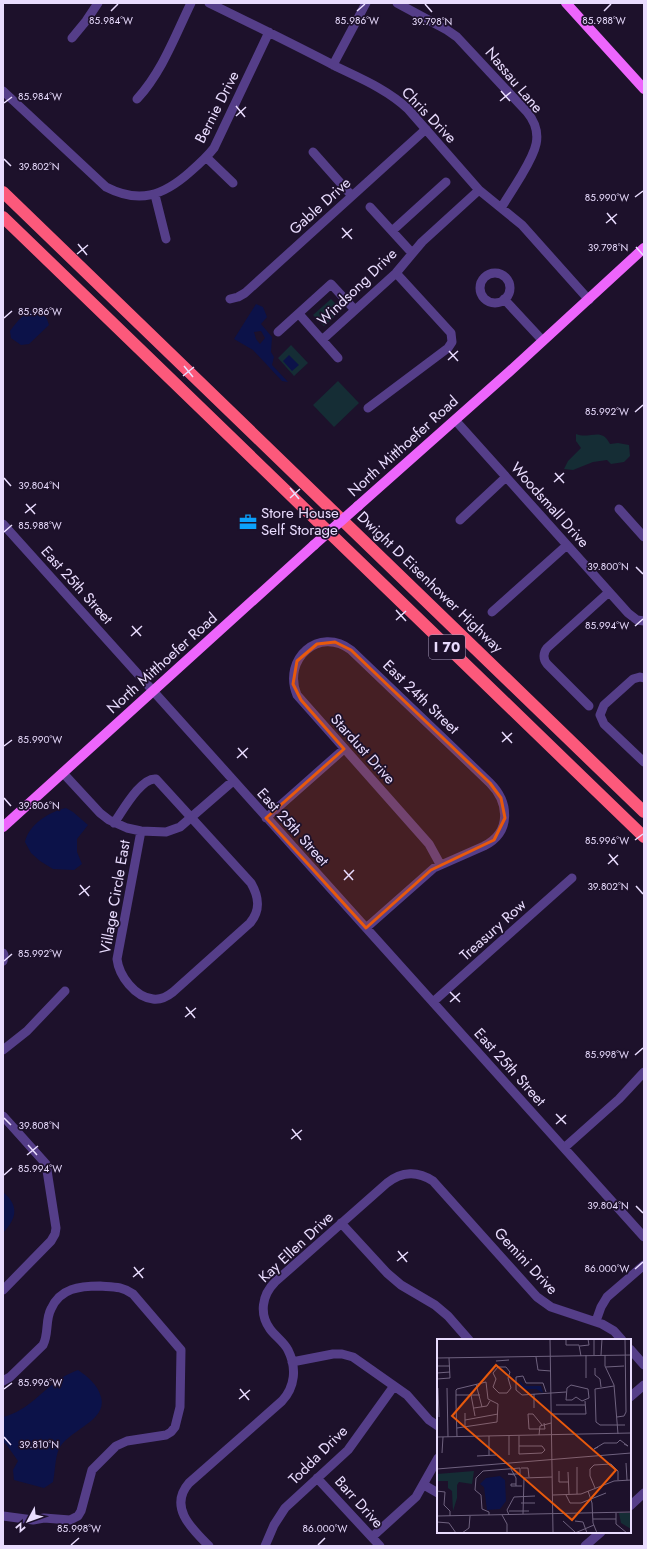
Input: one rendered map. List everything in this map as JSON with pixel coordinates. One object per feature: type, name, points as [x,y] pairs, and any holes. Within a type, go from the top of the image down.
[{"type":"highway","name":"Dwight D Eisenhower Highway","points":[[3,192],[644,812]]},
{"type":"highway","name":"I 70","points":[[3,217],[644,837]]},
{"type":"main road","points":[[566,3],[644,89]]},
{"type":"main road","name":"North Mitthoefer Road","points":[[3,827],[314,545],[589,300],[644,248]]},
{"type":"street","points":[[72,38],[88,19],[98,3]]},
{"type":"street","points":[[137,99],[160,68],[191,3]]},
{"type":"street","name":"Chris Drive","points":[[209,3],[333,64],[391,95],[405,106],[479,190],[522,225],[589,300]]},
{"type":"street","points":[[333,64],[366,3]]},
{"type":"street","name":"Nassau Lane","points":[[397,3],[447,30],[461,41],[528,113],[533,122],[536,130],[537,142],[533,156],[501,208]]},
{"type":"street","name":"Bernie Drive","points":[[155,195],[176,184],[206,157],[218,142],[269,32]]},
{"type":"street","points":[[3,90],[106,187],[130,196],[155,195],[166,239]]},
{"type":"street","name":"Gable Drive","points":[[230,299],[245,293],[426,129]]},
{"type":"street","points":[[313,152],[352,196]]},
{"type":"street","points":[[206,157],[233,183]]},
{"type":"street","name":"Windsong Drive","points":[[392,231],[446,182]]},
{"type":"street","name":"Windsong Drive","points":[[338,358],[322,340],[396,273],[425,239],[479,190]]},
{"type":"street","name":"Windsong Drive","points":[[370,206],[412,253]]},
{"type":"street","points":[[368,408],[448,348],[452,340],[451,333],[396,273]]},
{"type":"street","points":[[278,332],[331,284],[355,310]]},
{"type":"street","points":[[504,299],[543,341]]},
{"type":"street","points":[[299,314],[322,340]]},
{"type":"street","name":"Woodsmall Drive","points":[[455,420],[630,615],[637,620],[644,622]]},
{"type":"street","points":[[460,520],[506,477]]},
{"type":"street","points":[[619,509],[644,537]]},
{"type":"street","name":"East 25th Street","points":[[3,524],[266,818],[644,1236]]},
{"type":"street","points":[[492,612],[567,544]]},
{"type":"street","points":[[589,706],[547,664],[544,660],[544,654],[547,648],[610,592]]},
{"type":"street","name":"East 24th Street","points":[[309,648],[317,644],[329,642],[341,644],[351,650],[490,782],[501,798],[505,809],[505,818],[500,833],[494,840],[484,846],[440,864]]},
{"type":"street","name":"Stardust Drive","points":[[309,648],[302,654],[295,666],[293,678],[294,687],[301,700],[429,844],[440,864]]},
{"type":"street","points":[[642,678],[633,679],[604,705],[600,714],[604,724],[644,762]]},
{"type":"street","points":[[266,818],[344,748]]},
{"type":"street","points":[[63,773],[100,813],[114,823],[141,831],[164,832],[182,826],[233,781]]},
{"type":"street","points":[[114,823],[135,793],[149,780],[154,779],[158,780],[192,817]]},
{"type":"street","name":"Village Circle East","points":[[141,831],[117,959],[119,971],[125,979],[140,994],[152,999],[162,998],[173,992],[250,923],[258,908],[257,893],[251,883],[192,817]]},
{"type":"street","points":[[366,928],[428,872],[440,864]]},
{"type":"street","name":"Treasury Row","points":[[433,1002],[572,878]]},
{"type":"street","points":[[3,953],[3,961]]},
{"type":"street","points":[[3,1050],[27,1031],[65,991]]},
{"type":"street","points":[[564,1148],[619,1099],[644,1072]]},
{"type":"street","points":[[3,1116],[46,1164],[56,1228],[55,1234],[51,1241],[3,1290]]},
{"type":"street","name":"Kay Ellen Drive","points":[[209,1546],[186,1520],[182,1512],[181,1503],[184,1491],[190,1483],[285,1397],[293,1381],[294,1372],[287,1348],[270,1330],[265,1319],[263,1305],[265,1296],[275,1282],[394,1178],[408,1173],[426,1176]]},
{"type":"street","name":"Gemini Drive","points":[[426,1176],[436,1183],[537,1297],[551,1307],[596,1321],[614,1331],[621,1339]]},
{"type":"street","points":[[341,1223],[387,1274],[401,1285],[435,1305],[448,1316],[468,1339]]},
{"type":"street","points":[[596,1321],[601,1307],[607,1297],[644,1265]]},
{"type":"street","points":[[3,1380],[9,1378],[43,1345],[46,1340],[48,1315],[56,1300],[68,1290],[82,1286],[118,1287],[127,1290],[133,1294],[181,1349],[180,1407],[176,1425],[172,1430],[163,1435],[123,1442],[116,1446],[92,1470],[81,1511],[78,1516],[72,1520],[44,1518],[33,1520],[3,1516]]},
{"type":"street","points":[[631,1350],[644,1365]]},
{"type":"street","points":[[292,1362],[333,1354],[348,1355],[358,1360],[409,1397],[429,1420],[437,1425]]},
{"type":"street","points":[[631,1397],[644,1385]]},
{"type":"street","name":"Todda Drive","points":[[265,1546],[274,1525],[285,1508],[351,1446],[394,1386]]},
{"type":"street","points":[[372,1538],[414,1500],[424,1485],[437,1460]]},
{"type":"street","name":"Barr Drive","points":[[317,1478],[380,1546]]},
{"type":"street","points":[[424,1485],[437,1492]]},
{"type":"street","points":[[631,1505],[644,1493]]},
{"type":"street","points":[[585,1546],[600,1533]]},
{"type":"highlighted area","points":[[335,642],[351,650],[490,783],[501,798],[505,818],[494,840],[431,870],[366,928],[266,818],[344,749],[301,700],[293,684],[297,661],[317,644]]},
{"type":"shaded area","points":[[331,299],[342,310],[324,326],[313,315]]},
{"type":"shaded area","points":[[256,304],[263,307],[267,317],[261,324],[272,337],[271,352],[274,357],[272,365],[288,382],[282,381],[253,350],[234,339]],"holes":[[[261,331],[265,338],[260,344],[256,339],[254,332]]]},
{"type":"shaded area","points":[[39,308],[47,319],[49,325],[29,344],[21,345],[11,338],[10,331],[26,314]]},
{"type":"shaded area","points":[[291,345],[308,363],[294,376],[278,358]]},
{"type":"shaded area","points":[[289,355],[299,365],[292,371],[283,361]]},
{"type":"shaded area","points":[[338,381],[359,403],[334,427],[313,405]]},
{"type":"shaded area","points":[[576,434],[586,436],[595,434],[603,436],[610,444],[618,443],[629,445],[630,456],[624,462],[611,464],[607,460],[593,462],[573,470],[564,469],[568,461],[581,448],[576,441]]},
{"type":"shaded area","points":[[66,808],[88,825],[77,839],[77,852],[82,864],[74,870],[53,869],[31,853],[25,842],[35,824],[53,812]]},
{"type":"shaded area","points":[[3,1192],[12,1202],[14,1212],[11,1223],[3,1233]]},
{"type":"shaded area","points":[[78,1370],[92,1381],[100,1393],[102,1405],[99,1413],[86,1425],[70,1436],[59,1449],[53,1482],[44,1488],[14,1480],[13,1470],[18,1461],[3,1442],[3,1417],[20,1410],[55,1382]]},
{"type":"place","name":"Store House Self Storage","points":[[248,522]]}]
